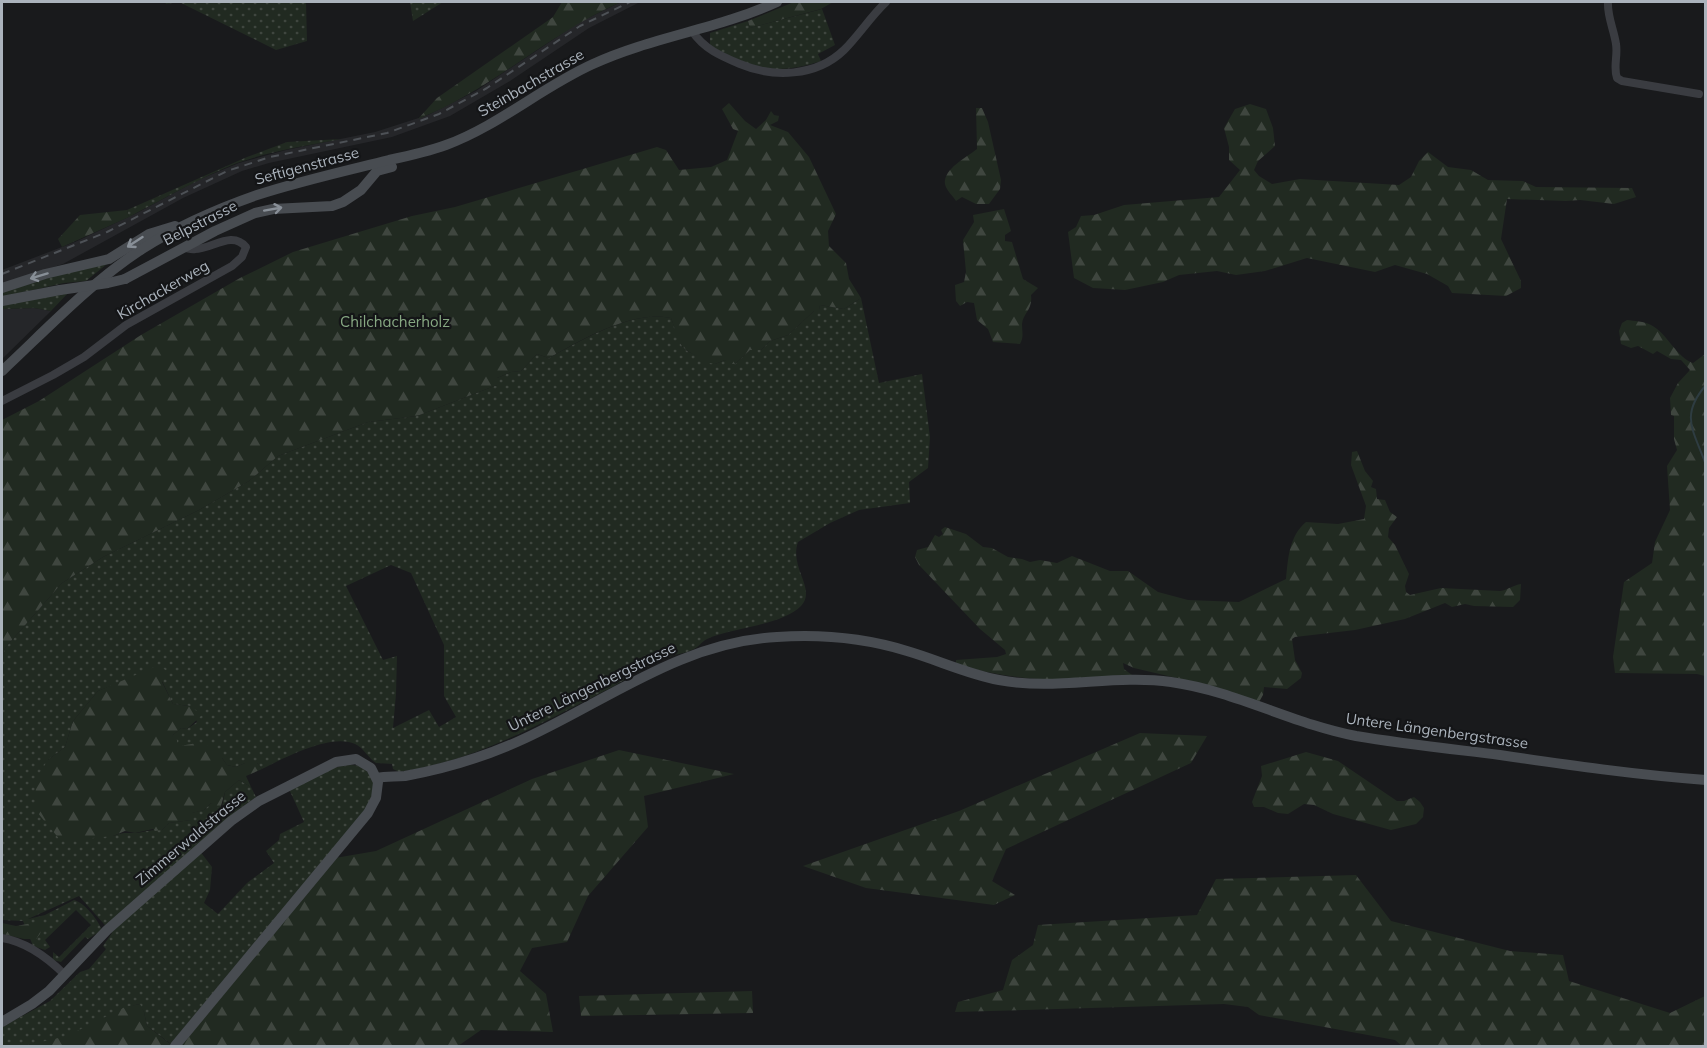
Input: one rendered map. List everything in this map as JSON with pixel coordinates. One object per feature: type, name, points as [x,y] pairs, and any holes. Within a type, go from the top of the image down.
[{"type":"street","name":"Steinbachstrasse","points":[[437,148],[478,130],[592,64],[643,45],[737,18],[777,2]]},
{"type":"street","points":[[692,31],[708,49],[750,68],[765,73],[794,72],[816,66],[838,55],[886,2]]},
{"type":"street","points":[[1608,2],[1608,12],[1616,44],[1617,78],[1622,81],[1699,94]]},
{"type":"street","name":"Seftigenstrasse","points":[[189,223],[257,195],[303,181],[437,148]]},
{"type":"street","name":"Belpstrasse","points":[[2,301],[108,284],[125,279],[238,219],[273,209],[332,206],[343,202],[361,190],[377,171],[416,160],[437,148]]},
{"type":"street","points":[[2,371],[68,308],[105,277],[141,250],[189,223]]},
{"type":"street","name":"Belpstrasse","points":[[2,288],[45,274],[109,259],[149,234],[189,223]]},
{"type":"street","name":"Kirchackerweg","points":[[2,401],[84,357],[126,325],[232,266],[242,257],[246,247],[243,243],[229,239],[195,249],[185,248]]},
{"type":"street","name":"Untere Längenbergstrasse","points":[[377,778],[405,776],[439,768],[504,747],[546,728],[644,676],[701,652],[758,639],[806,636],[855,639],[888,646],[973,674],[1012,682],[1046,684],[1123,679],[1169,681],[1217,692],[1294,719],[1356,736],[1621,772],[1706,780]]},
{"type":"street","name":"Zimmerwaldstrasse","points":[[2,1022],[33,1004],[65,975],[119,919],[231,821],[259,801],[343,760],[356,759],[367,764],[377,778]]},
{"type":"street","points":[[175,1047],[368,813],[378,793],[377,778]]},
{"type":"street","points":[[2,938],[23,944],[41,954],[65,975]]},
{"type":"shaded area","points":[[621,2],[640,2],[589,28],[510,81],[450,116],[392,137],[269,163],[242,171],[183,198],[63,264],[2,284],[2,270],[75,242],[137,213],[198,180],[239,163],[286,150],[375,132],[428,115],[476,91],[578,23]]},
{"type":"shaded area","points":[[34,308],[51,311],[2,359],[2,309]]},
{"type":"green space","points":[[179,2],[306,2],[307,41],[276,50]]},
{"type":"green space","points":[[410,2],[443,2],[413,21]]},
{"type":"green space","points":[[562,2],[621,2],[569,29],[471,93],[418,119],[437,98],[553,17]]},
{"type":"green space","points":[[794,2],[833,2],[821,9],[750,28],[748,21]]},
{"type":"green space","points":[[822,9],[835,45],[818,54],[821,61],[791,68],[764,68],[737,60],[710,45],[710,33],[748,21],[750,28]]},
{"type":"green space","name":"Chilchacherholz","points":[[729,103],[745,121],[756,129],[766,120],[771,111],[774,115],[779,116],[778,121],[770,125],[788,132],[809,157],[836,214],[828,231],[829,246],[846,263],[849,279],[861,298],[844,309],[820,305],[819,311],[814,311],[788,335],[770,341],[761,350],[750,350],[735,364],[730,364],[725,360],[715,364],[704,362],[688,351],[680,343],[671,318],[656,316],[624,322],[591,335],[549,358],[537,354],[521,371],[511,372],[497,378],[497,385],[417,416],[368,422],[278,456],[249,481],[199,510],[103,557],[62,583],[5,648],[2,657],[2,420],[39,401],[141,335],[240,278],[293,252],[657,147],[666,150],[679,170],[711,167],[727,160],[738,131],[733,129],[722,109]]},
{"type":"green space","points":[[1250,104],[1266,109],[1273,128],[1275,146],[1258,161],[1254,170],[1272,184],[1300,179],[1399,185],[1411,177],[1419,161],[1428,152],[1448,167],[1471,170],[1488,180],[1523,181],[1536,187],[1632,188],[1636,197],[1614,204],[1580,200],[1507,199],[1501,239],[1521,281],[1521,288],[1506,296],[1452,293],[1448,286],[1427,274],[1395,265],[1375,272],[1307,258],[1265,271],[1236,275],[1217,271],[1179,275],[1163,282],[1125,290],[1093,288],[1074,278],[1068,232],[1076,227],[1081,216],[1094,215],[1124,205],[1219,197],[1240,170],[1229,160],[1229,147],[1224,128],[1235,109]]},
{"type":"green space","points":[[976,108],[982,108],[988,122],[1001,180],[1000,189],[989,204],[976,204],[962,197],[956,201],[945,184],[945,179],[952,168],[977,149]]},
{"type":"green space","points":[[341,139],[275,152],[237,163],[129,217],[127,210],[247,157],[287,142]]},
{"type":"green space","points":[[1004,209],[1011,231],[1005,235],[1005,241],[1012,242],[1023,279],[1038,288],[1031,295],[1031,304],[1022,324],[1020,344],[993,342],[988,329],[977,320],[974,303],[967,302],[960,306],[956,301],[955,285],[964,282],[966,272],[963,240],[974,222],[973,215]]},
{"type":"green space","points":[[127,210],[129,217],[62,247],[58,239],[80,215]]},
{"type":"green space","points":[[107,264],[86,281],[64,283],[2,297],[2,292],[46,277]]},
{"type":"green space","points":[[69,292],[51,311],[34,308],[2,309],[2,305]]},
{"type":"green space","points":[[861,298],[879,383],[922,374],[930,437],[928,468],[909,482],[910,503],[859,510],[830,523],[798,542],[797,561],[806,592],[801,606],[792,613],[769,622],[707,639],[694,649],[659,661],[563,713],[483,749],[428,767],[399,772],[393,769],[392,764],[376,763],[358,746],[345,741],[308,748],[262,769],[257,763],[245,763],[236,767],[227,765],[222,758],[177,748],[172,736],[181,728],[187,729],[197,722],[190,706],[173,704],[162,681],[121,682],[98,691],[73,721],[65,747],[48,760],[113,836],[122,833],[162,830],[169,823],[191,820],[191,813],[204,810],[211,803],[222,807],[225,792],[239,780],[251,787],[256,797],[196,846],[212,867],[210,890],[204,903],[218,914],[247,883],[274,863],[266,851],[279,840],[280,834],[304,822],[289,789],[332,768],[356,765],[365,769],[372,778],[373,792],[363,813],[171,1044],[147,1026],[144,1012],[139,1004],[120,1010],[76,1033],[58,1039],[18,1046],[2,1046],[2,1027],[50,1001],[80,972],[89,969],[106,949],[103,946],[112,933],[79,896],[28,919],[45,915],[74,900],[87,908],[94,917],[102,930],[88,939],[85,937],[61,962],[53,960],[53,952],[59,957],[91,925],[76,910],[45,940],[50,947],[45,950],[33,946],[23,921],[2,920],[2,657],[5,648],[62,583],[103,557],[199,510],[249,481],[278,456],[368,422],[417,416],[497,385],[497,378],[511,372],[521,371],[537,354],[549,358],[592,335],[625,322],[656,316],[671,318],[682,346],[687,351],[715,364],[725,360],[735,364],[750,350],[761,350],[770,341],[788,335],[814,311],[819,310],[820,305],[844,309]],"holes":[[[391,565],[411,573],[444,645],[444,696],[456,717],[439,727],[429,710],[393,728],[397,656],[383,660],[346,586]]]},
{"type":"green space","points":[[1627,320],[1651,325],[1682,356],[1693,363],[1705,354],[1705,676],[1615,673],[1613,657],[1624,582],[1652,563],[1655,542],[1670,510],[1667,466],[1677,450],[1670,398],[1678,383],[1690,370],[1681,360],[1671,359],[1657,351],[1653,354],[1638,346],[1631,348],[1621,344],[1619,331],[1622,323]]},
{"type":"green space","points":[[1357,451],[1365,471],[1373,481],[1371,487],[1376,489],[1377,499],[1385,500],[1390,512],[1397,517],[1389,528],[1388,537],[1395,545],[1409,574],[1405,586],[1406,592],[1410,595],[1441,588],[1500,591],[1521,584],[1520,600],[1513,607],[1465,604],[1452,607],[1445,603],[1405,619],[1355,630],[1295,637],[1292,639],[1295,660],[1302,673],[1301,678],[1287,689],[1264,687],[1259,702],[1123,663],[1124,669],[1132,675],[1063,680],[1004,675],[956,664],[956,660],[997,657],[1006,654],[1005,650],[980,629],[919,565],[915,557],[917,550],[928,547],[935,535],[939,537],[943,534],[941,530],[945,527],[966,534],[983,547],[992,548],[1008,557],[1030,562],[1040,560],[1057,563],[1072,556],[1110,571],[1128,571],[1158,592],[1188,600],[1239,602],[1286,579],[1293,541],[1306,522],[1338,524],[1364,519],[1366,506],[1351,465],[1352,452]]},
{"type":"green space","points":[[159,665],[169,673],[162,682],[173,704],[190,706],[202,715],[187,729],[181,728],[172,736],[177,740],[177,747],[196,744],[211,746],[223,753],[222,758],[227,765],[236,767],[245,763],[257,763],[262,769],[246,776],[251,787],[239,780],[225,792],[220,809],[211,803],[204,810],[192,813],[191,820],[169,823],[162,830],[153,829],[135,833],[125,831],[113,836],[61,841],[37,812],[35,780],[48,760],[65,747],[73,721],[98,691]]},
{"type":"green space","points":[[1140,733],[1207,736],[1191,763],[1006,849],[992,881],[1015,895],[994,905],[866,888],[803,866],[959,811]]},
{"type":"green space","points":[[619,750],[734,774],[644,796],[648,827],[588,896],[567,942],[532,948],[520,971],[546,994],[553,1032],[481,1030],[458,1046],[181,1046],[335,858],[376,851],[532,779]]},
{"type":"green space","points":[[1306,752],[1338,761],[1397,801],[1414,797],[1424,808],[1423,817],[1416,824],[1391,830],[1333,814],[1314,805],[1304,804],[1288,814],[1278,813],[1264,807],[1254,807],[1252,802],[1262,776],[1261,766]]},
{"type":"green space","points":[[1356,875],[1391,921],[1510,951],[1563,955],[1569,981],[1670,1013],[1705,996],[1705,1046],[1402,1046],[1395,1040],[1259,1015],[1248,1007],[1224,1004],[955,1012],[958,1002],[1003,990],[1012,960],[1033,945],[1038,925],[1197,915],[1216,879]]},
{"type":"green space","points":[[38,922],[42,925],[36,939],[2,934],[2,923],[16,926]]},
{"type":"green space","points":[[752,991],[753,1013],[581,1016],[579,996]]},
{"type":"green space","points":[[140,1004],[147,1026],[173,1046],[23,1046],[67,1036],[125,1007]]},
{"type":"waterway","points":[[1706,385],[1698,396],[1691,415],[1691,424],[1706,465]]},
{"type":"railway","points":[[2,274],[107,232],[227,171],[270,157],[387,133],[439,114],[487,88],[580,26],[630,2]]}]
